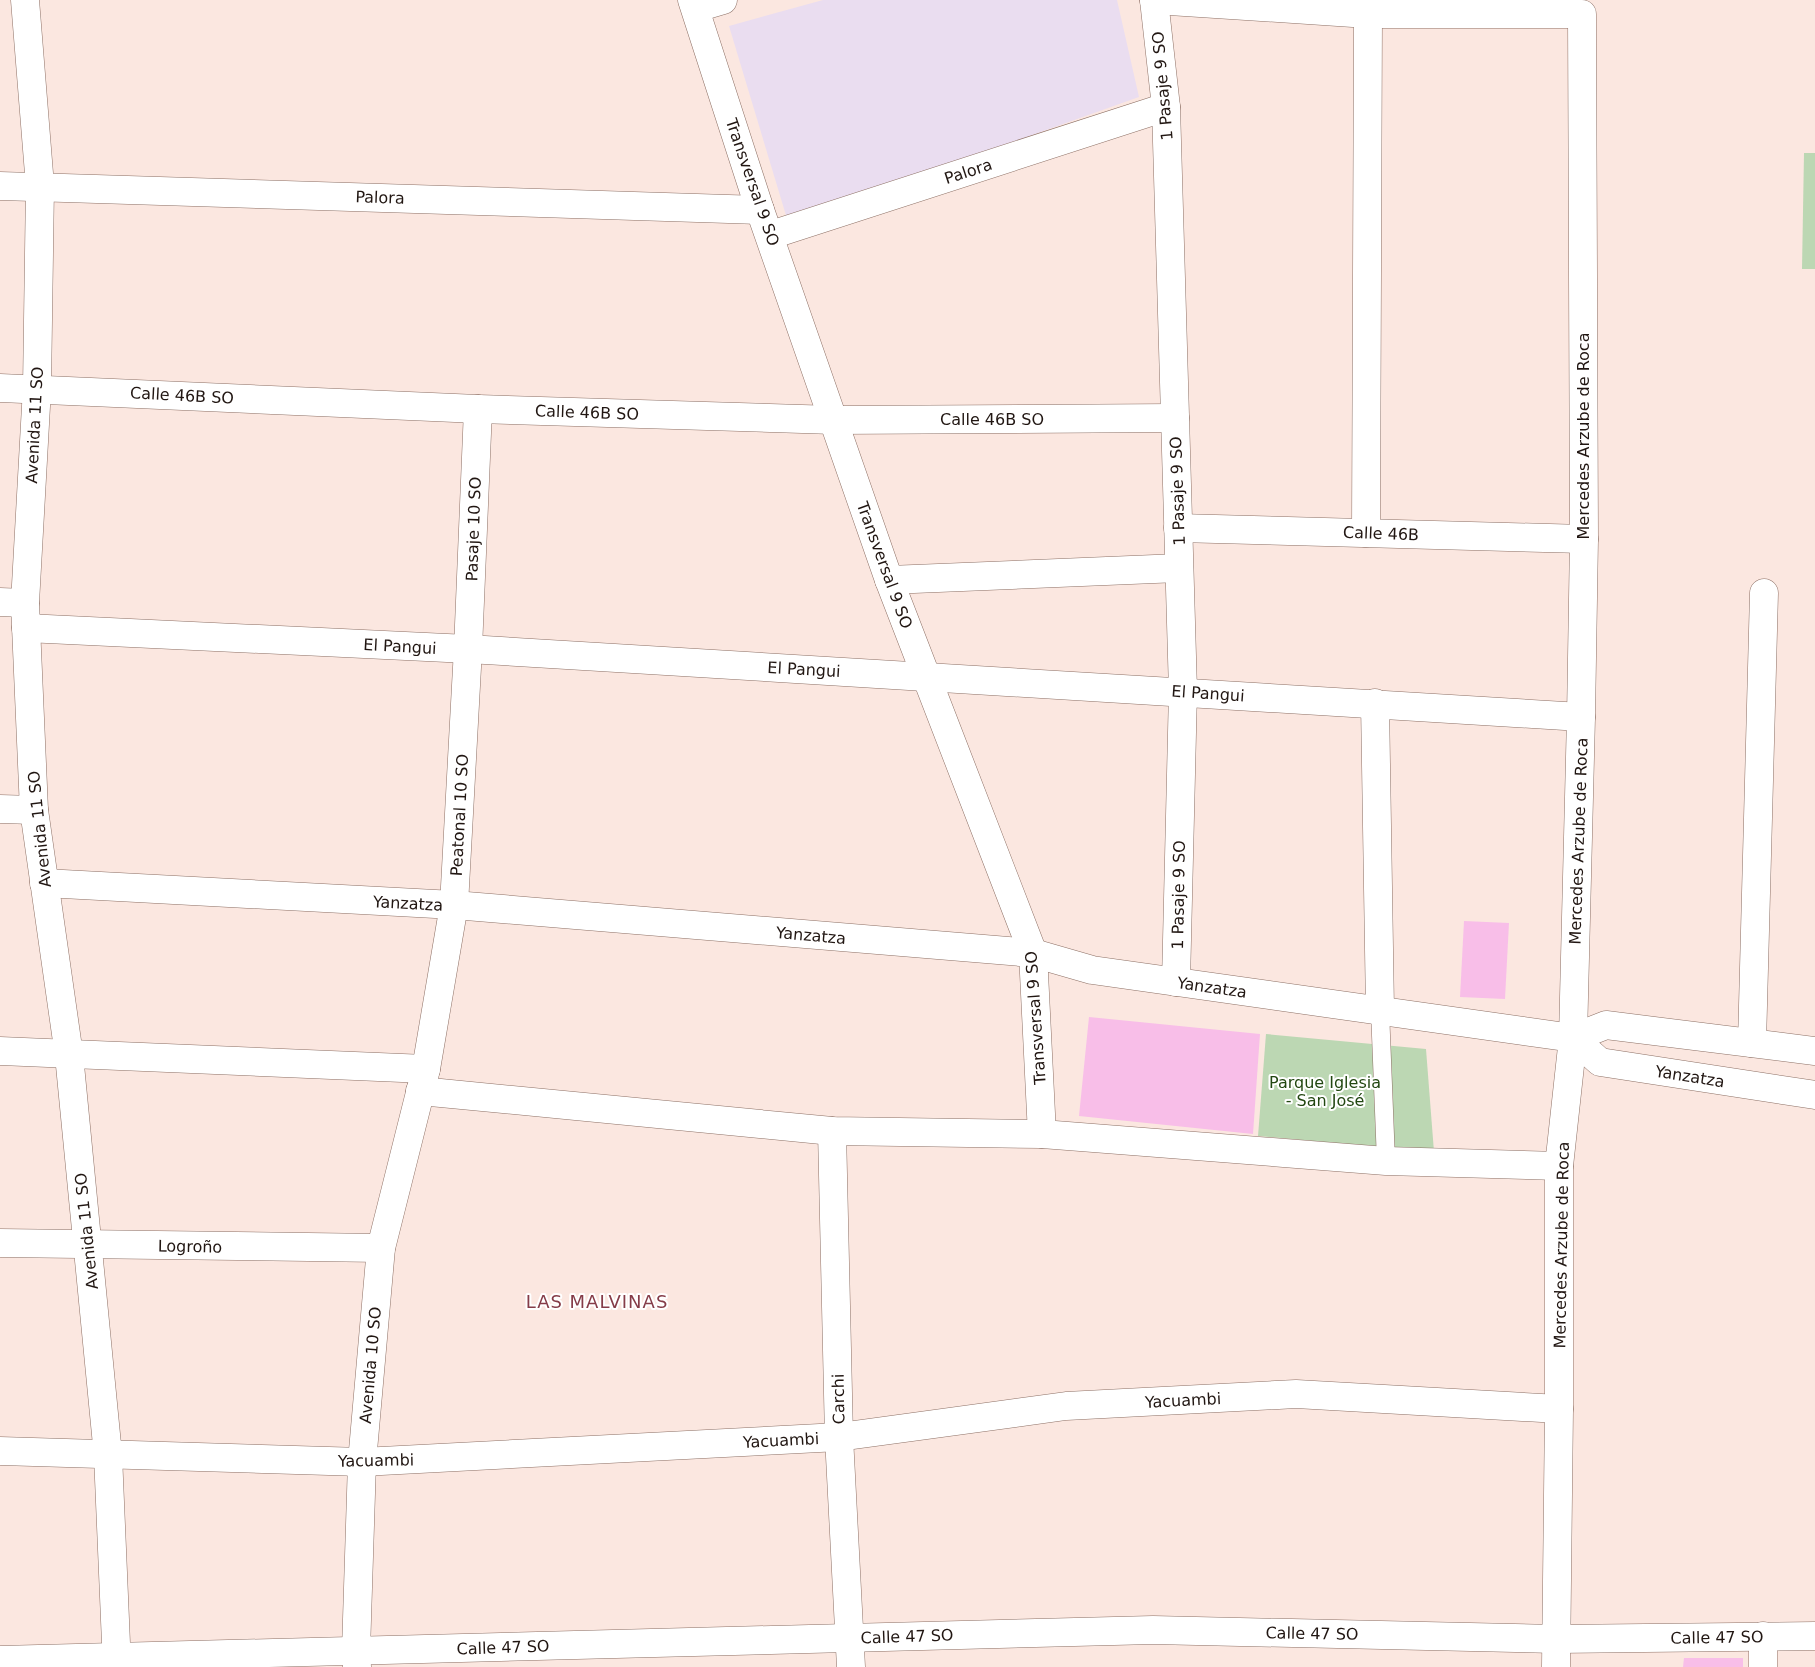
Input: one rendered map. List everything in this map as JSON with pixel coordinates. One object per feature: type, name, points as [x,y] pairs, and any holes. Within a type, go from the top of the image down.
[{"type":"street","name":"Avenida 11 SO","points":[[25,0],[40,186],[37,388],[17,611],[34,810],[68,1055],[108,1456],[116,1661]]},
{"type":"street","points":[[694,4],[722,0]]},
{"type":"street","points":[[1154,0],[1368,14],[1366,533]]},
{"type":"street","name":"1 Pasaje 9 SO","points":[[1154,0],[1166,107],[1183,692],[1176,982]]},
{"type":"street","name":"Transversal 9 SO","points":[[694,4],[760,210],[771,235],[889,580],[1033,953],[1042,1134]]},
{"type":"street","name":"Mercedes Arzube de Roca","points":[[1368,14],[1582,14],[1584,539],[1582,717],[1573,1038],[1558,1166],[1559,1409],[1556,1667]]},
{"type":"street","name":"Palora","points":[[771,235],[1166,107]]},
{"type":"street","name":"Palora","points":[[0,186],[760,210]]},
{"type":"street","name":"Calle 46B SO","points":[[0,388],[37,388],[478,409],[834,420],[1174,418]]},
{"type":"street","name":"Pasaje 10 SO","points":[[468,650],[478,409]]},
{"type":"street","name":"Calle 46B","points":[[1178,528],[1584,539]]},
{"type":"street","points":[[889,580],[1179,568]]},
{"type":"street","points":[[1752,1043],[1764,593]]},
{"type":"street","name":"El Pangui","points":[[17,611],[468,650],[926,676],[1582,717]]},
{"type":"street","name":"Peatonal 10 SO","points":[[423,1080],[454,905],[468,650]]},
{"type":"street","points":[[1375,704],[1380,1010]]},
{"type":"street","points":[[0,809],[34,810]]},
{"type":"street","name":"Yanzatza","points":[[44,883],[454,905],[1033,953],[1092,970],[1573,1038],[1606,1025],[1815,1051]]},
{"type":"street","name":"Yanzatza","points":[[1573,1038],[1600,1062],[1815,1095]]},
{"type":"street","points":[[0,1051],[423,1080],[832,1131],[1042,1134],[1386,1161],[1558,1166]]},
{"type":"street","name":"Avenida 10 SO","points":[[357,1659],[362,1462],[381,1248],[423,1080]]},
{"type":"street","name":"Carchi","points":[[832,1131],[839,1438],[851,1667]]},
{"type":"street","name":"Logroño","points":[[0,1243],[381,1248]]},
{"type":"street","name":"Yacuambi","points":[[0,1451],[108,1456],[362,1462],[839,1438],[1066,1406],[1296,1394],[1559,1409]]},
{"type":"street","name":"Calle 47 SO","points":[[0,1660],[116,1661],[588,1656],[848,1638],[1153,1630],[1556,1638],[1815,1636]]},
{"type":"street","points":[[1763,1636],[1763,1667]]},
{"type":"lane","points":[[1380,1010],[1386,1161]]},
{"type":"shaded area","points":[[823,0],[1117,0],[1139,97],[788,222],[729,26]]},
{"type":"green space","points":[[1804,153],[1815,153],[1815,269],[1802,269]]},
{"type":"green space","name":"Parque Iglesia - San José","points":[[1266,1034],[1426,1049],[1434,1152],[1258,1136]]},
{"type":"building","points":[[1464,921],[1509,923],[1505,999],[1460,997]]},
{"type":"building","points":[[1089,1017],[1260,1034],[1253,1134],[1079,1116]]},
{"type":"building","points":[[1684,1658],[1743,1658],[1743,1667],[1683,1667]]},
{"type":"district","name":"LAS MALVINAS","points":[[597,1302]]}]
